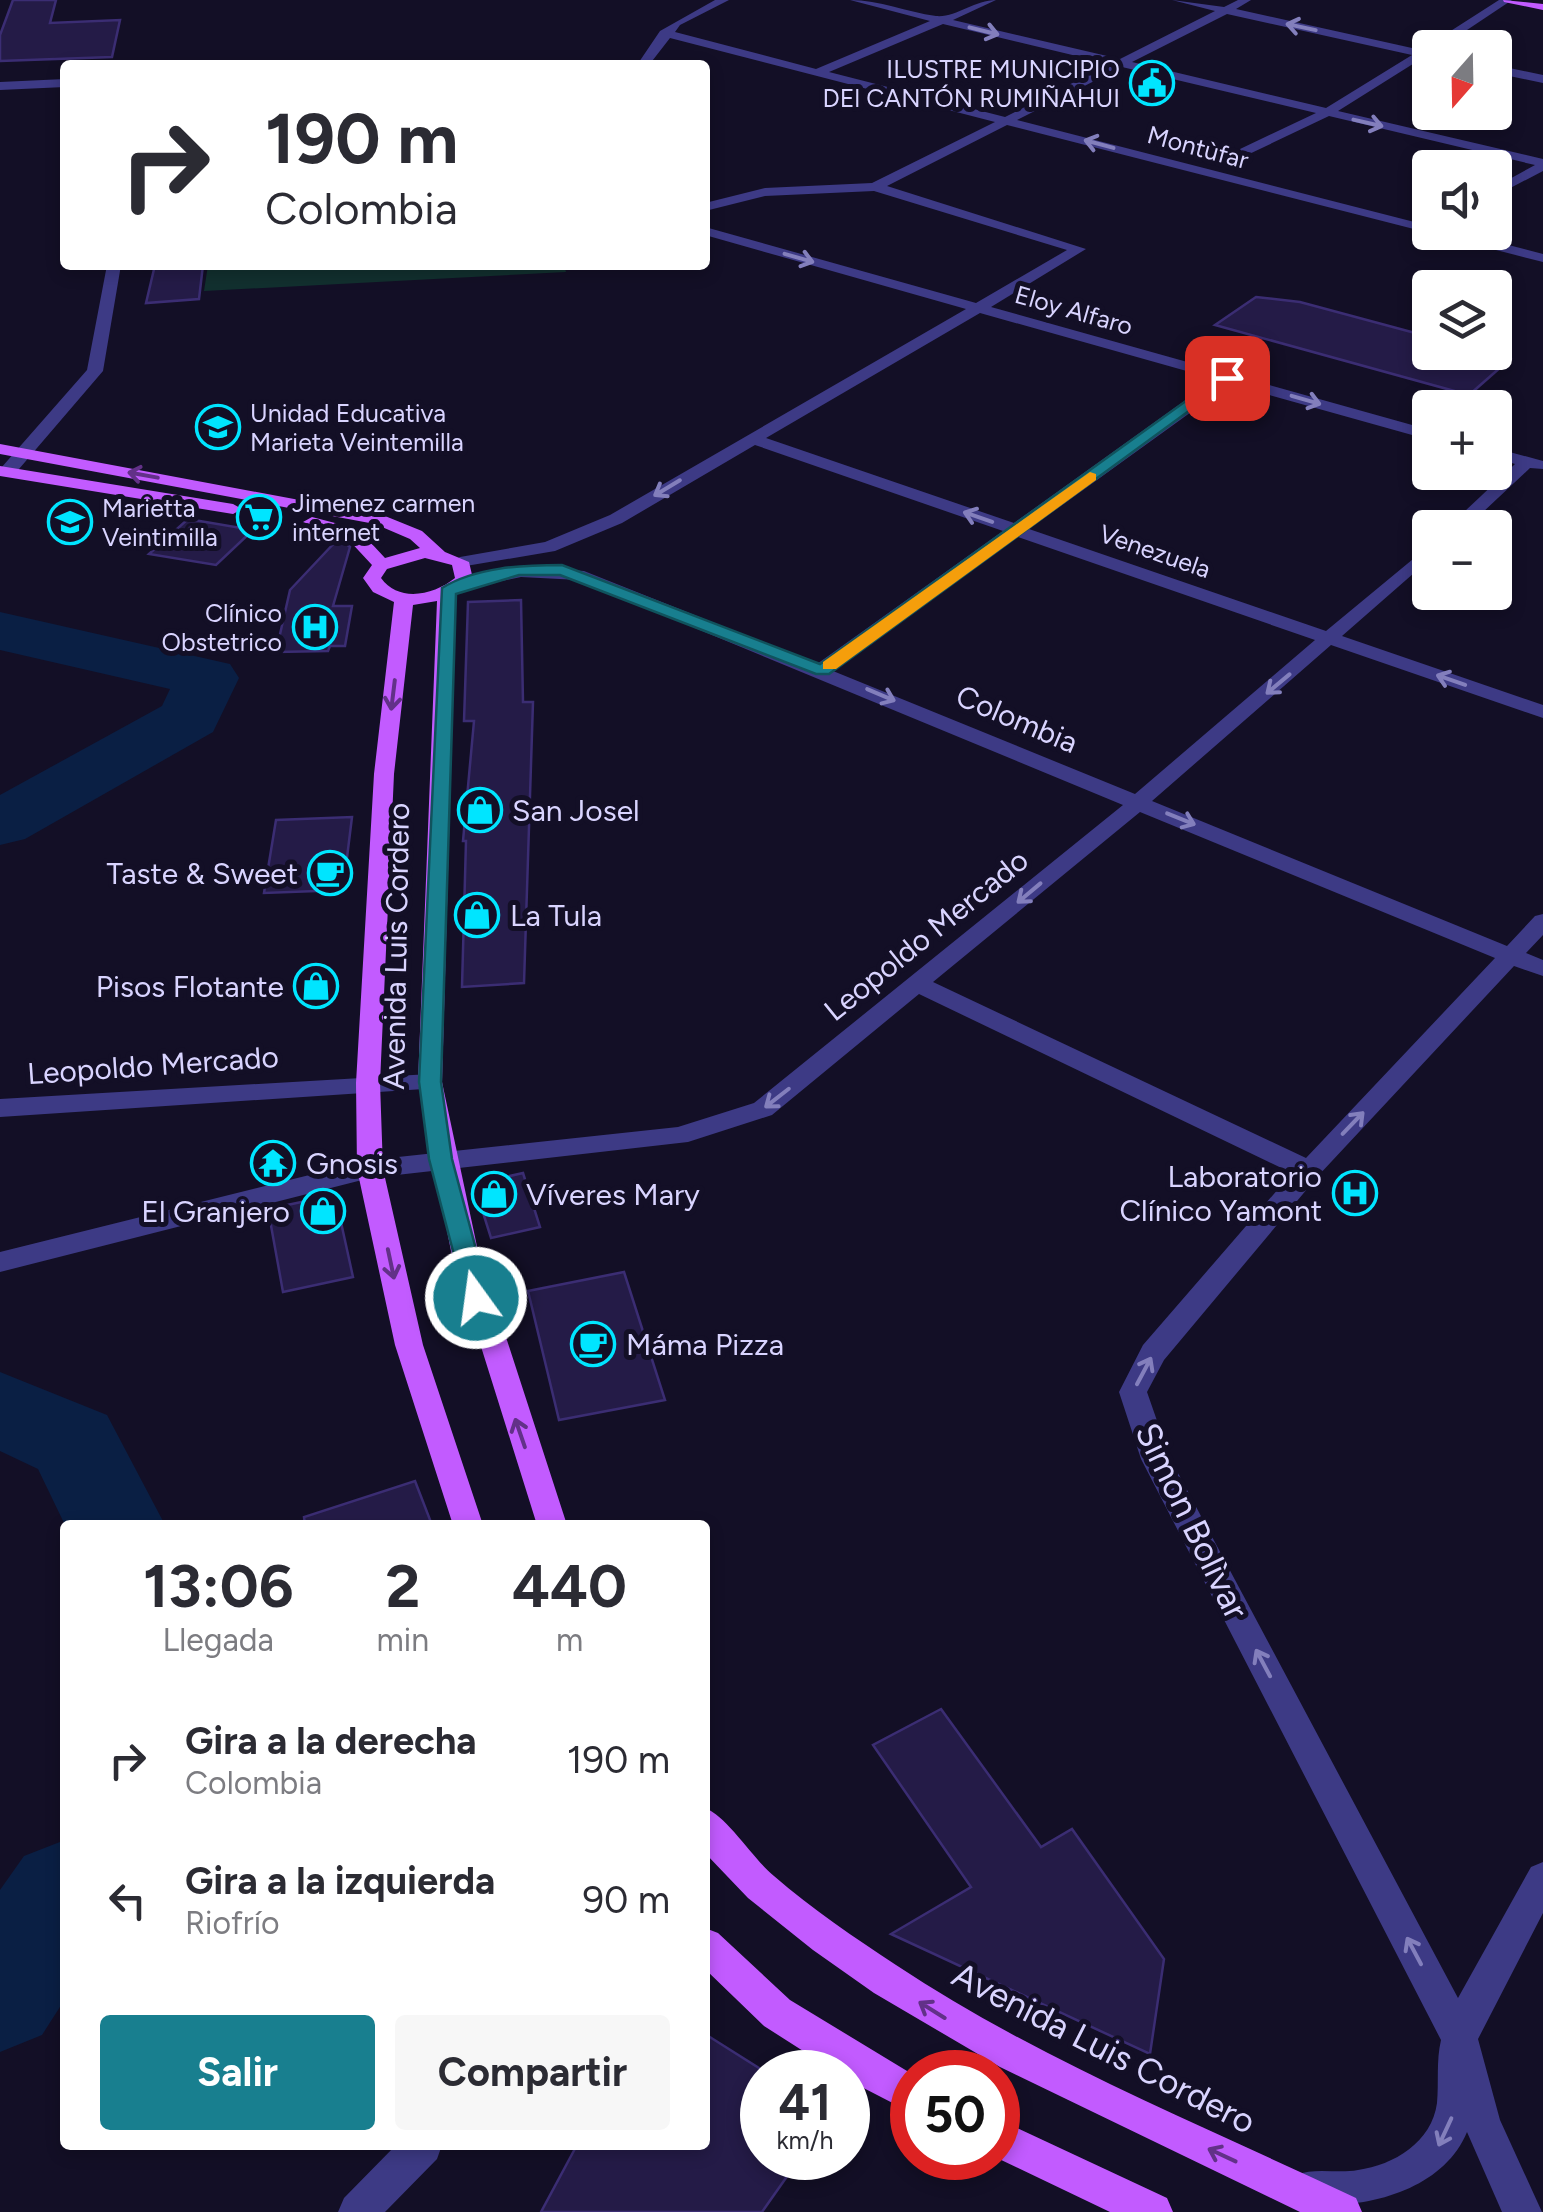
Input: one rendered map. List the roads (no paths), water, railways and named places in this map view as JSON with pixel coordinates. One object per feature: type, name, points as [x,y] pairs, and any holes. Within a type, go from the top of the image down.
[{"type":"main road","points":[[1508,0],[1543,7]]},
{"type":"main road","points":[[0,449],[379,520],[416,536],[436,554],[456,579],[404,598],[374,585],[372,578],[381,564],[412,553],[436,554]]},
{"type":"main road","points":[[3,471],[307,521],[352,533],[381,564]]},
{"type":"main road","name":"Avenida Luis Cordero","points":[[456,579],[430,1082],[440,1159],[485,1333],[550,1520]]},
{"type":"main road","name":"Avenida Luis Cordero","points":[[404,598],[384,774],[368,1083],[370,1169],[409,1345],[466,1520]]},
{"type":"main road","name":"Avenida Luis Cordero","points":[[710,1832],[791,1912],[948,2021],[1031,2067],[1342,2212]]},
{"type":"main road","points":[[710,1950],[777,2012],[890,2082]]},
{"type":"main road","points":[[1020,2149],[1153,2212]]},
{"type":"street","points":[[646,60],[664,33],[724,0]]},
{"type":"street","points":[[855,0],[1543,164]]},
{"type":"street","points":[[818,72],[992,0]]},
{"type":"street","points":[[1177,0],[1412,48]]},
{"type":"street","points":[[875,187],[1246,0]]},
{"type":"street","points":[[1461,30],[1508,0]]},
{"type":"street","name":"Montùfar","points":[[664,33],[1412,225]]},
{"type":"street","points":[[1244,152],[1326,113],[1412,61]]},
{"type":"street","points":[[1512,73],[1543,80]]},
{"type":"street","points":[[0,86],[60,83]]},
{"type":"street","points":[[1512,182],[1543,164]]},
{"type":"street","points":[[456,579],[578,537],[1079,249],[875,187],[783,190],[710,206]]},
{"type":"street","name":"Eloy Alfaro","points":[[710,231],[1412,430]]},
{"type":"street","name":"Montùfar","points":[[1511,250],[1543,258]]},
{"type":"street","points":[[3,471],[26,453],[96,371],[113,270]]},
{"type":"street","points":[[822,670],[1227,378]]},
{"type":"street","name":"Venezuela","points":[[750,438],[1543,712]]},
{"type":"street","points":[[1477,510],[1535,464]]},
{"type":"street","name":"Leopoldo Mercado","points":[[0,1262],[370,1169],[678,1136],[763,1109],[1139,802],[1412,566]]},
{"type":"street","name":"Colombia","points":[[456,579],[519,570],[562,570],[822,670],[1543,969]]},
{"type":"street","name":"Simon Bolìvar","points":[[1522,2212],[1482,2123],[1459,2037],[1156,1458],[1133,1392],[1154,1353],[1309,1170],[1543,921]]},
{"type":"street","points":[[919,985],[1309,1170]]},
{"type":"street","name":"Leopoldo Mercado","points":[[0,1108],[430,1082]]},
{"type":"street","points":[[1286,2184],[1330,2193],[1372,2188],[1410,2173],[1440,2146],[1454,2112],[1459,2037],[1543,1879]]},
{"type":"street","points":[[358,2212],[418,2150]]},
{"type":"waterway","points":[[0,631],[207,678],[190,718],[0,824]]},
{"type":"waterway","points":[[0,1409],[73,1442],[112,1520]]},
{"type":"waterway","points":[[0,1993],[60,1903]]},
{"type":"place","name":"ILUSTRE MUNICIPIO DEl CANTÓN RUMIÑAHUI","points":[[1152,83]]},
{"type":"place","name":"Unidad Educativa Marieta Veintemilla","points":[[218,427]]},
{"type":"place","name":"Jimenez carmen internet","points":[[259,517]]},
{"type":"place","name":"Marietta Veintimilla","points":[[70,522]]},
{"type":"place","name":"Clínico Obstetrico","points":[[315,627]]},
{"type":"place","name":"San Josel","points":[[480,810]]},
{"type":"place","name":"Taste & Sweet","points":[[330,873]]},
{"type":"place","name":"La Tula","points":[[477,915]]},
{"type":"place","name":"Pisos Flotante","points":[[316,986]]},
{"type":"place","name":"Gnosis","points":[[273,1163]]},
{"type":"place","name":"Laboratorio Clínico Yamont","points":[[1355,1193]]},
{"type":"place","name":"Víveres Mary","points":[[494,1194]]},
{"type":"place","name":"El Granjero","points":[[323,1211]]},
{"type":"place","name":"Máma Pizza","points":[[593,1344]]}]
